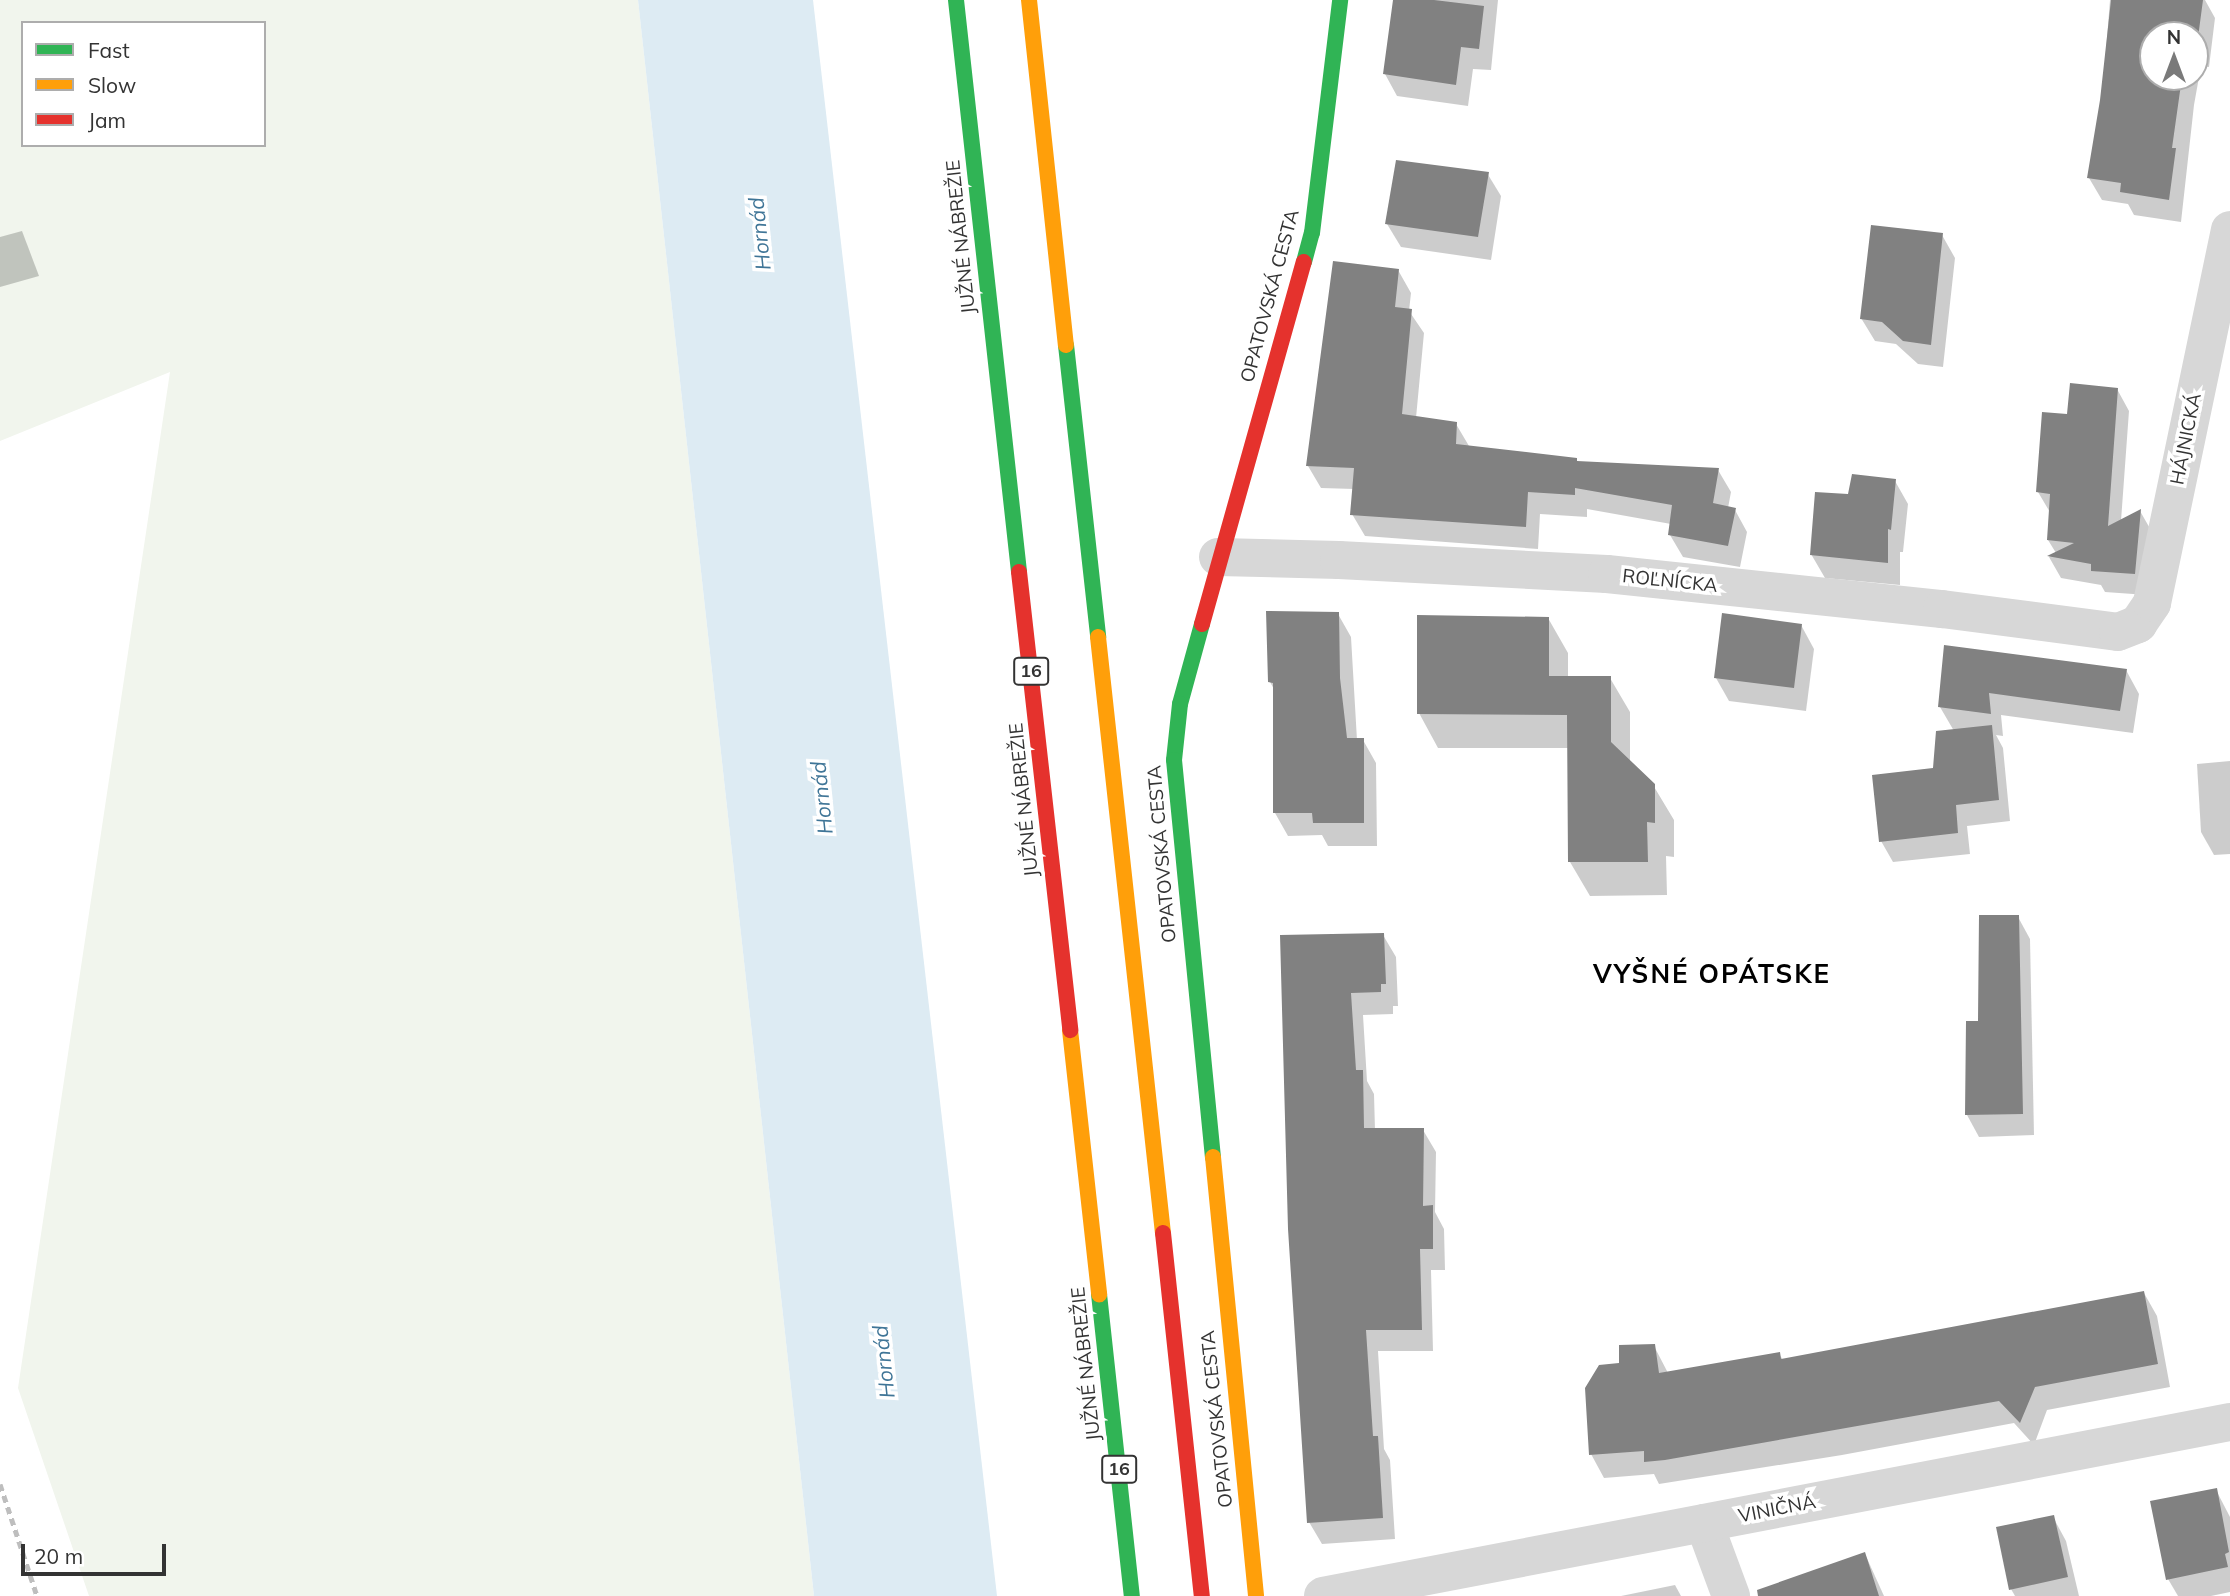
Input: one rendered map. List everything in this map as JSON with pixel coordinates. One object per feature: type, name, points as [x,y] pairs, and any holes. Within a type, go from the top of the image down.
[{"type":"main road","name":"JUŽNÉ NÁBREŽIE","points":[[956,0],[1132,1596]]},
{"type":"main road","points":[[1029,0],[1202,1596]]},
{"type":"main road","name":"OPATOVSKÁ CESTA","points":[[1256,1596],[1174,760],[1180,704],[1219,557],[1312,233],[1340,0]]},
{"type":"street","name":"HÁJNICKÁ","points":[[2118,632],[2138,624],[2152,603],[2230,230]]},
{"type":"street","name":"ROĽNÍCKA","points":[[1219,557],[1339,560],[1606,574],[1942,609],[2118,632]]},
{"type":"street","name":"VINIČNÁ","points":[[1323,1596],[2230,1422]]},
{"type":"street","points":[[1704,1523],[1731,1596]]},
{"type":"shaded area","points":[[0,0],[638,0],[814,1596],[89,1596],[18,1388],[170,372],[0,441]]},
{"type":"water","name":"Hornád","points":[[638,0],[813,0],[997,1596],[814,1596]]},
{"type":"building","points":[[1393,0],[1434,0],[1484,6],[1479,49],[1461,47],[1456,85],[1383,74]]},
{"type":"building","points":[[2111,0],[2203,0],[2200,21],[2139,21],[2139,91],[2180,91],[2172,148],[2176,148],[2169,200],[2120,192],[2121,183],[2087,178],[2100,100]]},
{"type":"building","points":[[1396,160],[1489,172],[1478,237],[1385,224]]},
{"type":"building","points":[[1871,225],[1943,233],[1931,345],[1903,341],[1882,322],[1860,319]]},
{"type":"building","points":[[1333,261],[1399,269],[1395,307],[1412,309],[1402,414],[1457,422],[1456,444],[1577,458],[1577,461],[1719,468],[1713,503],[1736,508],[1728,546],[1668,535],[1672,505],[1575,488],[1575,495],[1528,492],[1526,527],[1350,515],[1354,468],[1306,466]]},
{"type":"building","points":[[2070,383],[2118,388],[2108,526],[2141,509],[2135,574],[2091,571],[2091,564],[2047,556],[2074,543],[2047,540],[2050,494],[2036,492],[2042,412],[2067,414]]},
{"type":"building","points":[[1852,474],[1896,479],[1891,530],[1888,529],[1888,563],[1810,555],[1815,492],[1848,494]]},
{"type":"building","points":[[1266,611],[1339,612],[1340,678],[1347,738],[1364,738],[1364,823],[1313,823],[1312,813],[1273,813],[1273,683],[1268,682]]},
{"type":"building","points":[[1722,613],[1802,624],[1794,688],[1714,678]]},
{"type":"building","points":[[1417,615],[1549,617],[1549,676],[1611,676],[1611,742],[1655,784],[1655,823],[1647,822],[1648,862],[1568,862],[1567,715],[1417,714]]},
{"type":"building","points":[[1944,645],[2127,669],[2120,711],[1989,693],[1991,714],[1938,707]]},
{"type":"building","points":[[1992,725],[1999,800],[1956,805],[1958,833],[1879,842],[1872,775],[1933,768],[1936,731]]},
{"type":"building","points":[[1979,915],[2019,915],[2023,1114],[1965,1115],[1966,1021],[1978,1021]]},
{"type":"building","points":[[1384,933],[1386,984],[1381,984],[1381,992],[1351,993],[1356,1070],[1363,1070],[1364,1128],[1424,1128],[1423,1206],[1433,1205],[1433,1249],[1420,1249],[1422,1330],[1366,1330],[1373,1436],[1378,1436],[1383,1518],[1307,1523],[1288,1229],[1280,935]]},
{"type":"building","points":[[2144,1291],[2158,1364],[2035,1387],[2020,1423],[1999,1401],[1665,1460],[1644,1462],[1644,1451],[1589,1455],[1585,1388],[1599,1365],[1619,1363],[1619,1345],[1655,1344],[1659,1373],[1780,1352],[1781,1359]]},
{"type":"building","points":[[2217,1488],[2229,1552],[2225,1554],[2228,1567],[2166,1580],[2150,1501]]},
{"type":"building","points":[[2054,1515],[2068,1577],[2009,1590],[1996,1527]]},
{"type":"building","points":[[1865,1552],[1879,1596],[1758,1596],[1757,1590]]},
{"type":"railway","points":[[0,1484],[37,1596]]},
{"type":"traffic: fast","points":[[956,0],[1019,572]]},
{"type":"traffic: fast","points":[[1304,262],[1312,233],[1340,0]]},
{"type":"traffic: fast","points":[[1066,345],[1098,637]]},
{"type":"traffic: fast","points":[[1202,624],[1180,704],[1174,760],[1213,1157]]},
{"type":"traffic: fast","points":[[1099,1294],[1132,1596]]},
{"type":"traffic: slow","points":[[1029,0],[1066,345]]},
{"type":"traffic: slow","points":[[1098,637],[1163,1233]]},
{"type":"traffic: slow","points":[[1070,1030],[1099,1294]]},
{"type":"traffic: slow","points":[[1213,1157],[1256,1596]]},
{"type":"traffic: jam","points":[[1202,624],[1304,262]]},
{"type":"traffic: jam","points":[[1019,572],[1070,1030]]},
{"type":"traffic: jam","points":[[1163,1233],[1202,1596]]},
{"type":"district","name":"VYŠNÉ OPÁTSKE","points":[[1712,974]]}]
